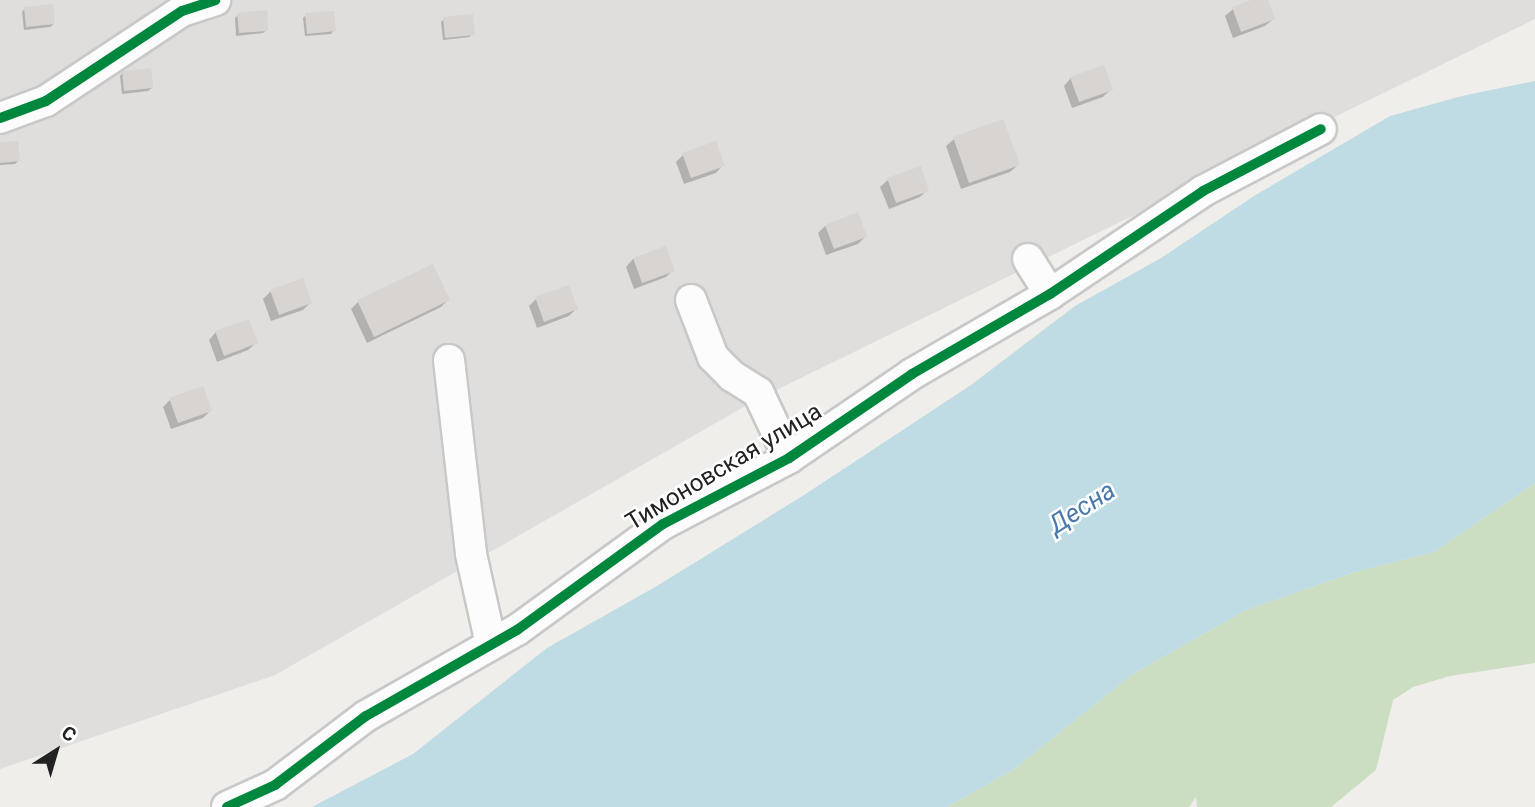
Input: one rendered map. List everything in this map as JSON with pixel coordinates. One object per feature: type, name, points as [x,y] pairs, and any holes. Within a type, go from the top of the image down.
[{"type":"street","points":[[0,118],[46,101],[182,11],[215,0]]},
{"type":"street","name":"Тимоновская улица","points":[[228,807],[275,785],[366,716],[491,644],[663,524],[789,458],[912,374],[1050,294],[1203,191],[1321,129]]},
{"type":"street","points":[[1028,259],[1050,294]]},
{"type":"street","points":[[691,300],[712,357],[732,376],[758,392],[789,458]]},
{"type":"street","points":[[449,360],[471,554],[491,644]]},
{"type":"shaded area","points":[[0,0],[1535,0],[1535,19],[756,400],[275,675],[0,769]]},
{"type":"green space","points":[[1535,483],[1535,663],[1450,676],[1413,687],[1393,700],[1376,770],[1331,807],[1197,807],[1196,797],[1189,807],[947,807],[1013,770],[1133,674],[1246,610],[1355,572],[1434,552]]},
{"type":"water","name":"Десна","points":[[1535,81],[1535,483],[1434,552],[1355,572],[1246,610],[1133,674],[1013,770],[947,807],[312,807],[413,754],[547,648],[657,586],[804,495],[971,385],[1075,306],[1161,258],[1254,196],[1390,116],[1462,96]]},
{"type":"building","points":[[1251,0],[1268,0],[1275,19],[1241,32],[1232,7]]},
{"type":"building","points":[[53,4],[55,24],[26,27],[24,7]]},
{"type":"building","points":[[267,10],[268,31],[239,33],[237,13]]},
{"type":"building","points":[[334,11],[336,31],[307,34],[305,13]]},
{"type":"building","points":[[473,14],[475,35],[445,38],[443,17]]},
{"type":"building","points":[[1104,65],[1113,90],[1079,102],[1070,77]]},
{"type":"building","points":[[151,68],[153,88],[124,91],[122,71]]},
{"type":"building","points":[[1003,119],[1020,165],[969,183],[953,137]]},
{"type":"building","points":[[18,141],[20,161],[0,163],[0,142]]},
{"type":"building","points":[[716,141],[725,166],[691,178],[682,153]]},
{"type":"building","points":[[921,166],[929,191],[896,203],[887,178]]},
{"type":"building","points":[[858,212],[867,237],[834,249],[825,225]]},
{"type":"building","points":[[666,246],[675,271],[642,283],[633,258]]},
{"type":"building","points":[[433,264],[450,300],[374,337],[357,300]]},
{"type":"building","points":[[303,278],[312,303],[279,315],[270,290]]},
{"type":"building","points":[[569,285],[578,309],[544,322],[535,297]]},
{"type":"building","points":[[249,319],[258,343],[224,356],[215,331]]},
{"type":"building","points":[[203,386],[212,411],[178,423],[169,398]]},
{"type":"cycle path","points":[[0,118],[46,101],[182,11],[215,0]]},
{"type":"cycle path","points":[[227,807],[275,785],[366,716],[517,630],[663,524],[789,458],[912,374],[1050,294],[1203,191],[1321,129]]}]
